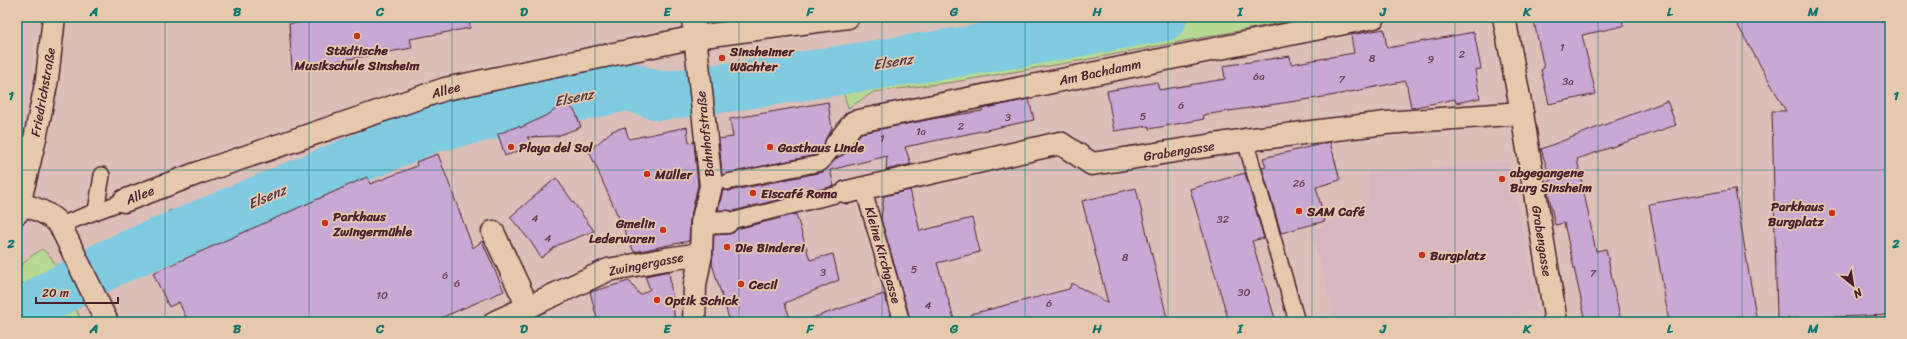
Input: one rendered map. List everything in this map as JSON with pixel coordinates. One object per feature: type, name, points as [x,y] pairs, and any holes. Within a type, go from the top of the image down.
[{"type":"street","name":"Friedrichstraße","points":[[19,208],[47,79],[54,17]]},
{"type":"street","name":"Allee","points":[[124,201],[201,172],[444,89],[694,27],[848,17]]},
{"type":"street","name":"Am Bachdamm","points":[[836,145],[854,122],[1374,17]]},
{"type":"street","name":"Grabengasse","points":[[1504,17],[1522,113],[1556,322]]},
{"type":"street","name":"Bahnhofstraße","points":[[694,27],[702,114],[719,184],[702,223],[701,254],[695,285],[694,322]]},
{"type":"street","name":"Grabengasse","points":[[855,190],[1060,143],[1092,164],[1245,140],[1386,123],[1522,113]]},
{"type":"street","points":[[19,208],[36,209],[54,218],[60,225],[107,322]]},
{"type":"street","points":[[702,223],[727,222]]},
{"type":"street","points":[[493,232],[528,307]]},
{"type":"street","name":"Zwingergasse","points":[[495,322],[608,270],[701,254]]},
{"type":"lane","points":[[1245,140],[1297,322]]},
{"type":"lane","points":[[719,184],[821,163],[836,145]]},
{"type":"lane","points":[[96,211],[102,175]]},
{"type":"lane","points":[[727,222],[855,190]]},
{"type":"lane","name":"Kleine Kirchgasse","points":[[855,190],[902,322]]},
{"type":"lane","name":"Allee","points":[[60,225],[124,201]]},
{"type":"shaded area","name":"Burgplatz","points":[[1509,162],[1538,309],[1485,322],[1316,322],[1316,319],[1334,314],[1311,230],[1363,208],[1368,201],[1368,172]]},
{"type":"green space","points":[[1033,17],[1312,17],[1084,60],[954,82],[874,92],[848,108],[843,92],[718,112],[715,71],[847,52]]},
{"type":"green space","points":[[42,249],[50,256],[59,271],[46,281],[17,319],[17,290],[21,292],[25,285],[17,277],[18,273],[26,261]]},
{"type":"green space","points":[[72,300],[82,322],[47,322],[50,319],[53,308]]},
{"type":"building","name":"Städtische Musikschule Sinsheim","points":[[331,17],[469,17],[470,28],[410,39],[412,48],[292,69],[289,24]]},
{"type":"building","points":[[1533,17],[1622,17],[1623,26],[1582,35],[1596,94],[1549,104],[1541,70],[1544,68]]},
{"type":"building","name":"Parkhaus Burgplatz","points":[[1733,17],[1890,17],[1890,315],[1777,319],[1772,111],[1786,111]]},
{"type":"building","points":[[1384,29],[1387,48],[1474,32],[1481,69],[1475,70],[1480,98],[1456,103],[1455,99],[1411,108],[1406,81],[1330,96],[1203,115],[1204,119],[1149,129],[1149,126],[1114,131],[1107,91],[1157,82],[1159,90],[1225,79],[1223,66],[1290,56],[1291,64],[1354,53],[1351,35]]},
{"type":"building","points":[[1029,99],[1034,120],[905,147],[911,164],[886,170],[887,156],[830,170],[834,186],[733,211],[718,210],[723,190],[729,191],[823,172],[838,157],[846,153],[861,133],[982,111],[982,109]]},
{"type":"building","points":[[1667,101],[1676,125],[1577,159],[1596,251],[1606,249],[1621,322],[1586,322],[1564,223],[1555,225],[1546,182],[1551,181],[1541,149]]},
{"type":"building","name":"Gasthaus Linde","points":[[828,102],[832,129],[826,138],[824,146],[816,155],[722,175],[719,139],[733,137],[730,119]]},
{"type":"building","points":[[560,106],[569,106],[575,111],[581,127],[557,136],[527,137],[533,145],[505,156],[498,134],[519,126],[520,128],[549,114]]},
{"type":"building","name":"Müller","points":[[625,127],[629,139],[687,127],[689,143],[694,142],[698,185],[690,220],[689,241],[634,252],[589,151],[612,131]]},
{"type":"building","points":[[1330,142],[1340,180],[1316,187],[1325,221],[1281,233],[1262,168],[1266,167],[1263,158]]},
{"type":"building","points":[[438,154],[473,248],[482,241],[504,291],[431,322],[188,322],[179,302],[169,307],[153,273],[367,177],[370,184],[417,166],[416,162]]},
{"type":"building","points":[[1245,173],[1264,238],[1252,241],[1276,322],[1229,322],[1190,189]]},
{"type":"building","points":[[556,178],[594,231],[558,245],[541,258],[531,242],[510,217]]},
{"type":"building","points":[[1136,188],[1168,322],[972,322],[971,314],[1069,289],[1072,283],[1108,303],[1082,201]]},
{"type":"building","points":[[1735,189],[1757,322],[1669,322],[1649,204]]},
{"type":"building","points":[[910,190],[920,231],[972,218],[980,252],[937,263],[955,322],[911,322],[881,219],[884,196]]},
{"type":"building","points":[[796,214],[810,260],[833,254],[839,280],[785,303],[791,322],[730,322],[712,264],[714,235],[733,233],[737,229]]},
{"type":"building","points":[[669,271],[675,322],[598,322],[590,292],[629,281],[640,295],[650,289],[645,276]]},
{"type":"building","points":[[884,294],[893,322],[812,322],[812,318]]},
{"type":"waterway","name":"Elsenz","points":[[26,322],[43,300],[112,262],[432,128],[628,86],[659,96],[730,87],[1018,43],[1163,17]]},
{"type":"waterway","points":[[171,214],[188,231]]},
{"type":"place","name":"Städtische Musikschule Sinsheim","points":[[357,36]]},
{"type":"place","name":"Sinsheimer Wächter","points":[[722,58]]},
{"type":"place","name":"Playa del Sol","points":[[511,147]]},
{"type":"place","name":"Gasthaus Linde","points":[[770,147]]},
{"type":"place","name":"Müller","points":[[647,174]]},
{"type":"place","name":"abgegangene Burg Sinsheim","points":[[1502,179]]},
{"type":"place","name":"Eiscafé Roma","points":[[753,193]]},
{"type":"place","name":"SAM Café","points":[[1299,211]]},
{"type":"place","name":"Parkhaus Burgplatz","points":[[1832,213]]},
{"type":"place","name":"Parkhaus Zwingermühle","points":[[325,223]]},
{"type":"place","name":"Gmelin Lederwaren","points":[[663,230]]},
{"type":"place","name":"Die Binderei","points":[[727,247]]},
{"type":"place","name":"Burgplatz","points":[[1422,255]]},
{"type":"place","name":"Cecil","points":[[741,284]]},
{"type":"place","name":"Optik Schick","points":[[657,300]]}]
